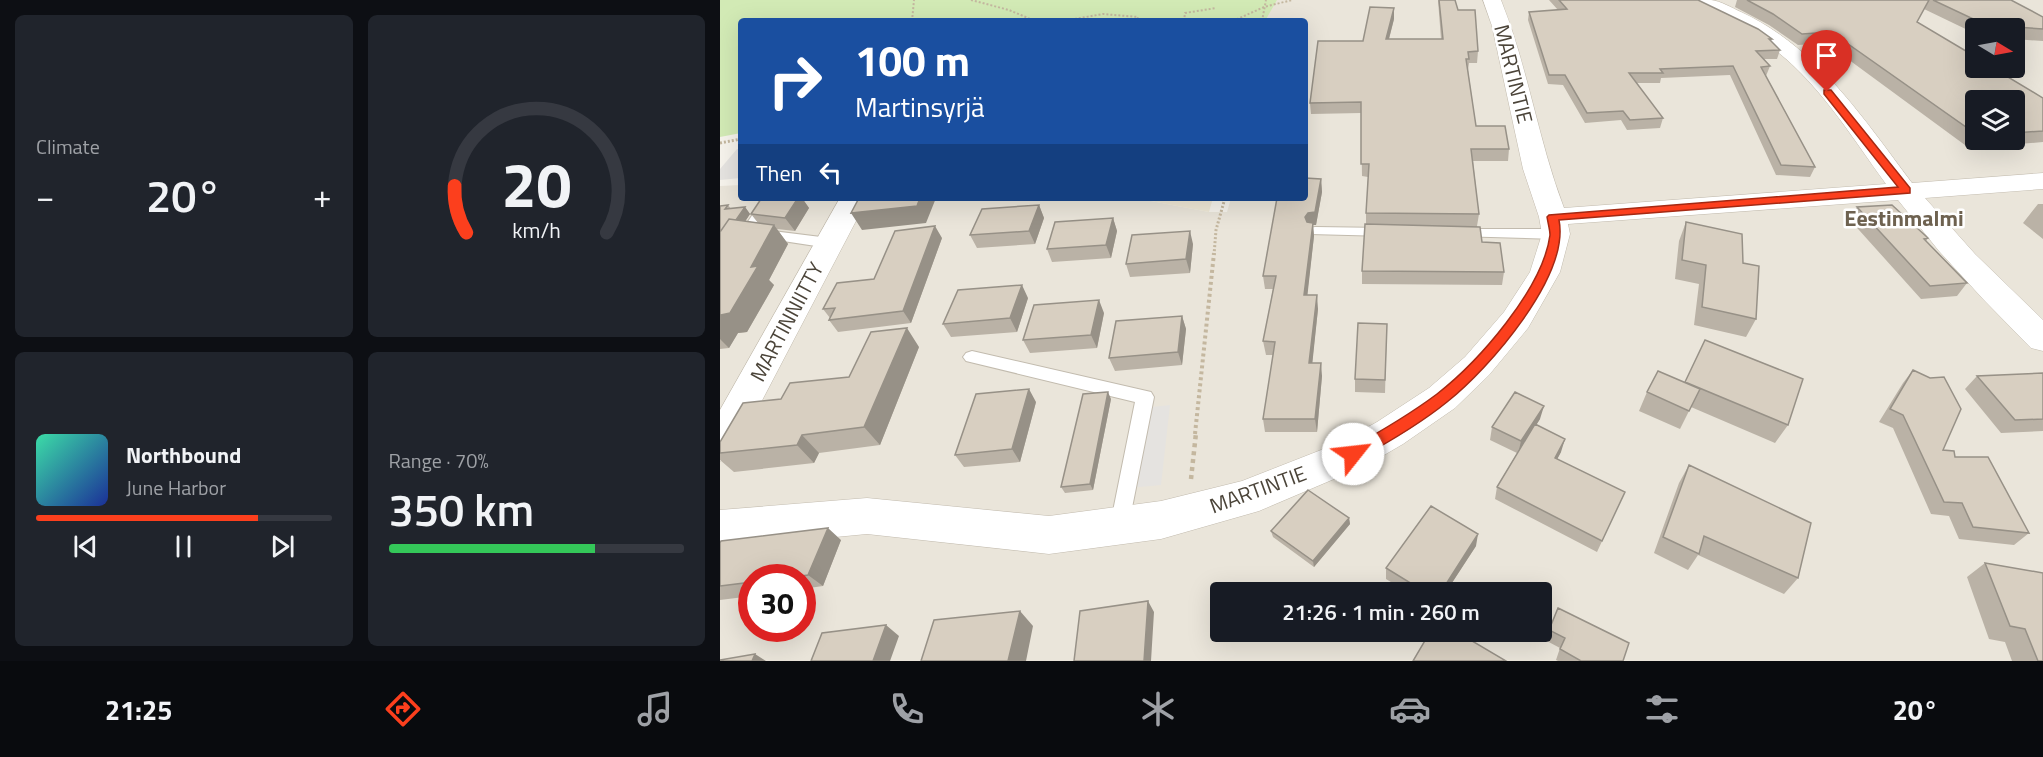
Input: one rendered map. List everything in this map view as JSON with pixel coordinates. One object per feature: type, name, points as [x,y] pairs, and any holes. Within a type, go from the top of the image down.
[{"type":"street","name":"MARTINTIE","points":[[720,529],[867,516],[1049,535],[1120,527],[1196,512],[1270,489],[1353,454],[1390,433],[1442,398],[1478,366],[1516,320],[1545,272],[1554,226],[1536,169],[1502,26],[1492,0]]},
{"type":"street","points":[[1697,0],[1755,27],[1792,55],[1812,74],[1843,110],[1921,211],[2005,303],[2043,339]]},
{"type":"street","points":[[1554,226],[1906,190],[2043,181]]},
{"type":"street","name":"MARTINNIITTY","points":[[720,445],[852,201]]},
{"type":"lane","points":[[762,211],[748,232],[829,243]]},
{"type":"lane","points":[[1441,233],[1554,226]]},
{"type":"lane","points":[[1315,231],[1395,232]]},
{"type":"lane","points":[[972,357],[1145,397],[1120,527]]},
{"type":"path","points":[[912,18],[914,0]]},
{"type":"path","points":[[971,0],[1009,10],[1028,18]]},
{"type":"path","points":[[1262,18],[1266,0]]},
{"type":"path","points":[[1240,18],[1264,7],[1292,0]]},
{"type":"path","points":[[1184,18],[1185,14],[1216,8]]},
{"type":"path","points":[[1080,18],[1103,14],[1138,18]]},
{"type":"path","points":[[720,143],[738,140]]},
{"type":"path","points":[[1196,512],[1191,481],[1216,230],[1224,201]]},
{"type":"shaded area","points":[[1258,0],[2043,0],[2043,661],[720,661],[720,186],[738,185],[738,201],[1151,201],[1209,212],[1227,212],[1230,201],[1308,201],[1308,18],[1255,18]]},
{"type":"shaded area","points":[[738,149],[738,178],[720,180],[720,169]]},
{"type":"shaded area","points":[[1151,201],[1212,201],[1209,212]]},
{"type":"shaded area","points":[[1170,405],[1161,485],[1129,488],[1143,408]]},
{"type":"green space","points":[[720,0],[1277,0],[1267,18],[738,18],[738,134],[720,137]]},
{"type":"building","points":[[1439,0],[1455,0],[1458,10],[1475,10],[1478,51],[1468,52],[1469,59],[1466,59],[1476,126],[1505,126],[1509,149],[1471,149],[1479,214],[1366,213],[1369,164],[1361,164],[1361,102],[1310,103],[1318,41],[1363,41],[1370,7],[1394,8],[1386,39],[1443,39]]},
{"type":"building","points":[[1559,0],[1698,0],[1758,29],[1772,39],[1769,39],[1780,50],[1756,51],[1770,66],[1761,67],[1815,167],[1781,165],[1733,66],[1660,69],[1663,73],[1629,73],[1663,118],[1630,120],[1623,111],[1587,113],[1565,75],[1549,75],[1529,12],[1567,9]]},
{"type":"building","points":[[1747,0],[1929,0],[1917,22],[1965,50],[1965,78],[2010,78],[2043,98],[2043,131],[2025,132],[2025,90],[1965,90],[1965,126],[1831,32],[1802,34]]},
{"type":"building","points":[[1933,0],[2011,0],[2043,17],[2043,29],[2025,28],[2025,18],[1971,18]]},
{"type":"building","points":[[1308,178],[1321,179],[1315,212],[1308,213],[1305,217],[1307,222],[1313,223],[1304,295],[1317,295],[1309,363],[1321,363],[1315,419],[1263,419],[1275,342],[1263,341],[1276,276],[1263,276],[1276,201],[1308,201]]},
{"type":"building","points":[[760,201],[796,201],[785,218],[751,214]]},
{"type":"building","points":[[857,201],[919,201],[917,206],[851,213]]},
{"type":"building","points":[[728,205],[725,209],[745,207],[736,220],[729,219],[720,232],[720,206]]},
{"type":"building","points":[[1039,205],[1029,231],[970,235],[982,209]]},
{"type":"building","points":[[1892,205],[1928,238],[1924,239],[1967,283],[1930,286],[1857,207]]},
{"type":"building","points":[[1113,218],[1106,245],[1047,249],[1055,222]]},
{"type":"building","points":[[729,219],[774,225],[751,267],[758,266],[730,313],[720,316],[720,232]]},
{"type":"building","points":[[1686,222],[1742,234],[1743,263],[1759,266],[1756,319],[1702,307],[1706,265],[1682,260]]},
{"type":"building","points":[[1365,224],[1480,227],[1482,242],[1500,243],[1504,272],[1362,271]]},
{"type":"building","points":[[935,226],[903,311],[829,320],[835,308],[823,309],[837,283],[874,279],[895,231]]},
{"type":"building","points":[[1190,231],[1186,259],[1126,264],[1132,235]]},
{"type":"building","points":[[1022,285],[1010,318],[943,324],[958,290]]},
{"type":"building","points":[[1099,300],[1091,335],[1023,340],[1034,305]]},
{"type":"building","points":[[1182,316],[1178,352],[1109,358],[1116,321]]},
{"type":"building","points":[[1358,323],[1387,324],[1385,380],[1355,379]]},
{"type":"building","points":[[907,328],[864,427],[802,435],[797,445],[720,453],[720,442],[743,403],[781,399],[790,383],[849,377],[871,332]]},
{"type":"building","points":[[1705,340],[1803,379],[1788,425],[1685,382]]},
{"type":"building","points":[[1913,370],[1930,378],[1944,377],[1961,409],[1943,450],[1954,451],[1955,457],[1988,457],[2029,533],[1973,527],[1962,503],[1944,502],[1903,415],[1890,409]]},
{"type":"building","points":[[1658,371],[1700,389],[1689,411],[1647,392]]},
{"type":"building","points":[[2043,373],[2043,419],[2015,420],[1977,376]]},
{"type":"building","points":[[1029,389],[1012,449],[955,455],[976,394]]},
{"type":"building","points":[[1108,392],[1090,484],[1061,487],[1083,394]]},
{"type":"building","points":[[1515,392],[1544,406],[1521,441],[1492,427]]},
{"type":"building","points":[[1535,424],[1565,439],[1555,458],[1625,492],[1602,541],[1497,487]]},
{"type":"building","points":[[1689,465],[1811,523],[1798,578],[1704,536],[1699,554],[1663,537]]},
{"type":"building","points":[[1308,490],[1349,518],[1313,561],[1271,531]]},
{"type":"building","points":[[1431,506],[1478,534],[1447,582],[1409,582],[1386,568]]},
{"type":"building","points":[[828,528],[813,564],[738,564],[738,584],[720,586],[721,541]]},
{"type":"building","points":[[1985,563],[2043,573],[2043,661],[2038,661],[2025,629],[2010,626]]},
{"type":"building","points":[[1148,601],[1144,661],[1074,661],[1080,611]]},
{"type":"building","points":[[1558,608],[1629,643],[1623,661],[1581,661],[1560,649],[1565,638],[1552,632],[1552,623]]},
{"type":"building","points":[[1020,611],[1008,661],[921,661],[934,620]]},
{"type":"building","points":[[886,625],[873,661],[811,661],[822,633]]},
{"type":"building","points":[[1424,642],[1474,642],[1506,661],[1413,661]]},
{"type":"building","points":[[755,654],[752,661],[720,661],[720,660]]},
{"type":"district","name":"Eestinmalmi","points":[[1904,218]]},
{"type":"route","points":[[1353,454],[1390,433],[1442,398],[1478,366],[1516,320],[1545,272],[1556,234],[1553,217],[1906,190],[1827,92]]}]
